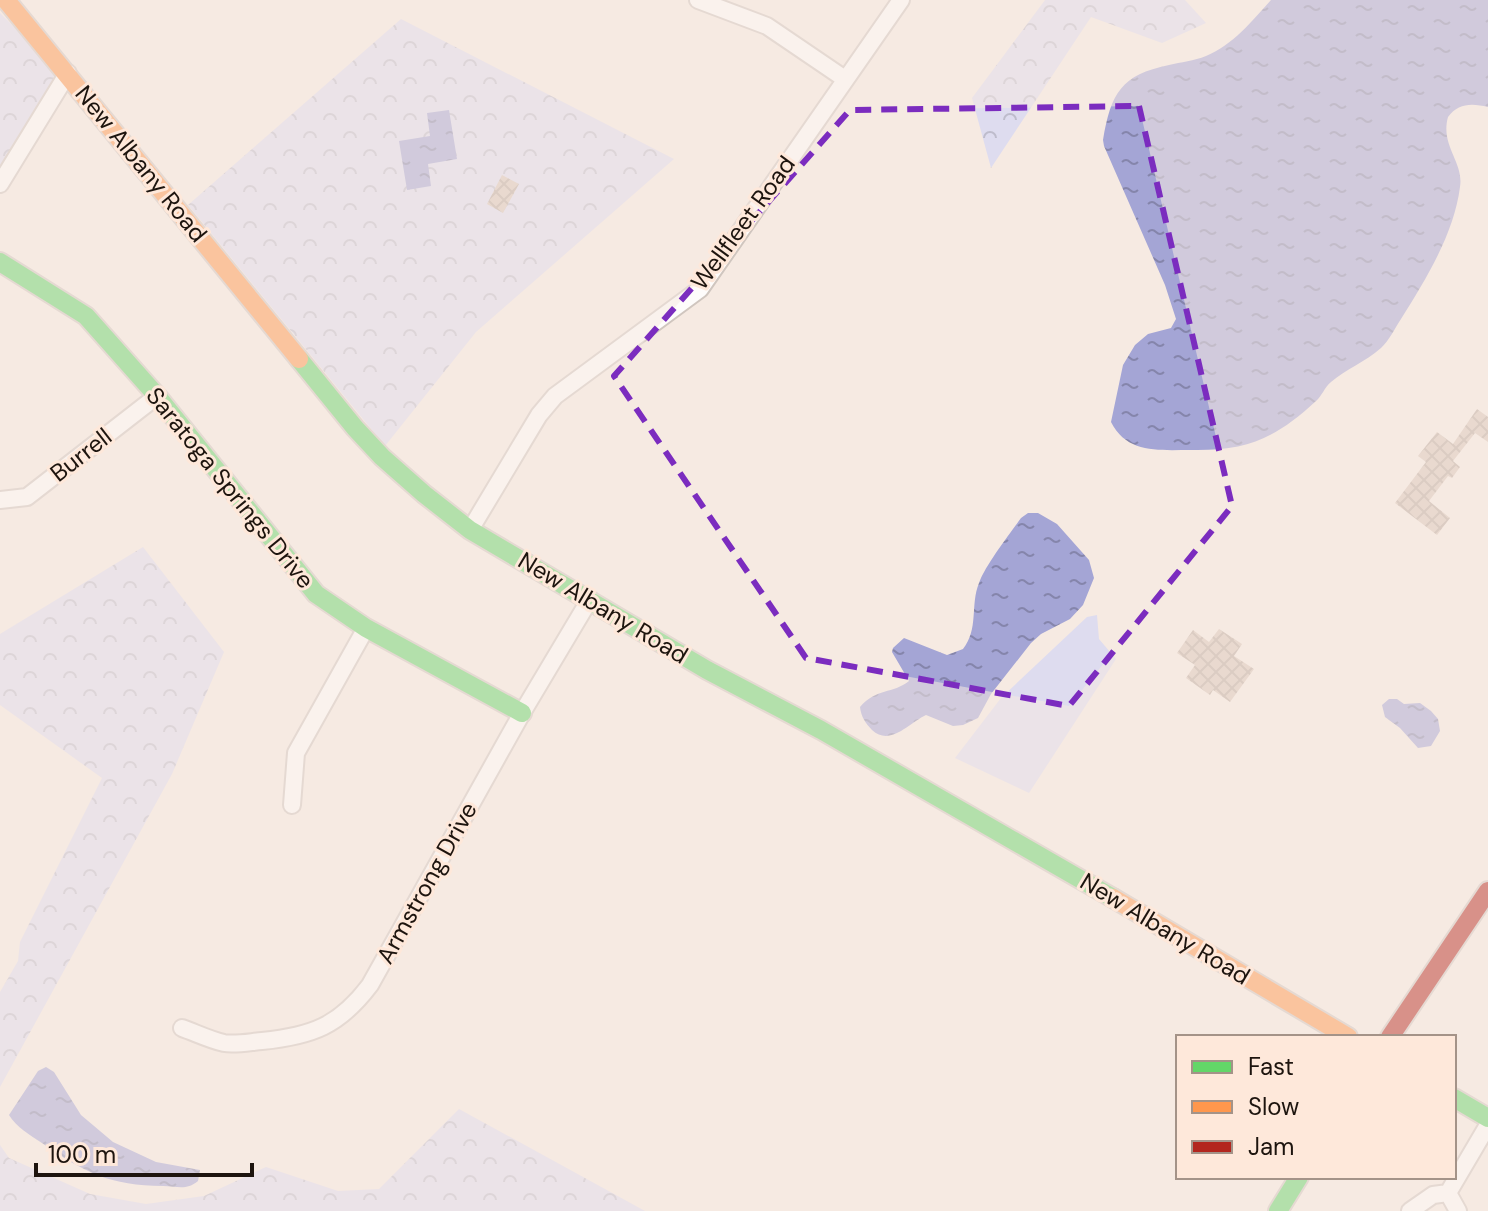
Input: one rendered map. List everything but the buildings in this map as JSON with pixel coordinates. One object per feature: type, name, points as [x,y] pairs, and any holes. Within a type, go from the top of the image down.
[{"type":"street","name":"New Albany Road","points":[[6,0],[355,428],[396,473],[470,530],[719,677],[821,730],[1159,924],[1345,1035]]},
{"type":"street","points":[[698,0],[767,26],[845,79]]},
{"type":"street","name":"Wellfleet Road","points":[[470,530],[539,415],[555,396],[700,289],[901,0]]},
{"type":"street","points":[[0,184],[68,73]]},
{"type":"street","name":"Saratoga Springs Drive","points":[[0,262],[86,316],[157,396],[316,594],[366,628],[522,713]]},
{"type":"street","name":"Burrell","points":[[0,500],[27,497],[157,396]]},
{"type":"street","name":"Armstrong Drive","points":[[182,1028],[227,1044],[286,1038],[313,1032],[336,1021],[354,1005],[370,985],[522,713],[590,599]]},
{"type":"street","points":[[292,805],[296,753],[366,628]]},
{"type":"street","points":[[1391,1035],[1488,891]]},
{"type":"street","points":[[1456,1099],[1488,1118]]},
{"type":"street","points":[[1448,1193],[1488,1125]]},
{"type":"street","points":[[1278,1211],[1298,1179]]},
{"type":"street","points":[[1410,1211],[1433,1195],[1448,1193]]},
{"type":"street","points":[[1448,1193],[1458,1211]]},
{"type":"highlighted area","points":[[1139,106],[1232,506],[1069,706],[806,658],[614,376],[850,110]]},
{"type":"green space","points":[[1045,0],[1185,0],[1206,23],[1162,43],[1091,17],[991,168],[972,98]]},
{"type":"green space","points":[[0,13],[63,75],[0,169]]},
{"type":"green space","points":[[401,19],[674,159],[476,332],[385,446],[188,205]]},
{"type":"green space","points":[[143,547],[224,652],[172,774],[0,1087],[0,992],[18,961],[20,942],[102,778],[0,705],[0,634]]},
{"type":"green space","points":[[1097,615],[1099,639],[1116,659],[1029,793],[955,758],[1001,698],[1087,617]]},
{"type":"green space","points":[[459,1109],[645,1211],[0,1211],[0,1145],[9,1158],[90,1194],[146,1204],[204,1196],[266,1167],[338,1191],[379,1189]]},
{"type":"water","points":[[1271,0],[1488,0],[1488,107],[1466,105],[1448,117],[1447,137],[1460,178],[1457,205],[1438,256],[1384,345],[1331,382],[1318,399],[1287,425],[1259,440],[1210,450],[1145,448],[1126,440],[1111,422],[1123,365],[1135,345],[1148,334],[1171,328],[1176,319],[1165,285],[1104,146],[1110,110],[1129,81],[1153,69],[1197,59],[1225,46]]},
{"type":"water","points":[[449,110],[457,159],[428,164],[431,186],[407,190],[399,141],[430,136],[427,113]]},
{"type":"water","points":[[1028,513],[1038,513],[1057,524],[1089,560],[1094,578],[1083,605],[1070,619],[1041,634],[1031,643],[991,694],[978,718],[953,726],[926,715],[893,735],[879,735],[864,719],[860,707],[872,697],[909,681],[892,652],[893,648],[904,638],[947,655],[963,649],[971,633],[976,591],[982,575],[1021,518]]},
{"type":"water","points":[[1389,699],[1397,699],[1404,704],[1420,703],[1431,711],[1438,719],[1440,731],[1431,746],[1418,748],[1385,717],[1382,705]]},
{"type":"water","points":[[46,1067],[54,1072],[81,1115],[113,1142],[156,1162],[200,1170],[198,1181],[181,1187],[113,1180],[71,1162],[24,1130],[9,1115],[38,1071]]},
{"type":"traffic: fast","points":[[0,262],[86,316],[157,396],[316,594],[366,628],[522,713]]},
{"type":"traffic: fast","points":[[299,359],[382,457],[470,530],[707,670],[821,730],[1113,898]]},
{"type":"traffic: fast","points":[[1456,1099],[1488,1118]]},
{"type":"traffic: fast","points":[[1278,1211],[1298,1179]]},
{"type":"traffic: slow","points":[[6,0],[299,359]]},
{"type":"traffic: slow","points":[[1113,898],[1345,1035]]},
{"type":"traffic: jam","points":[[1391,1035],[1488,891]]}]
